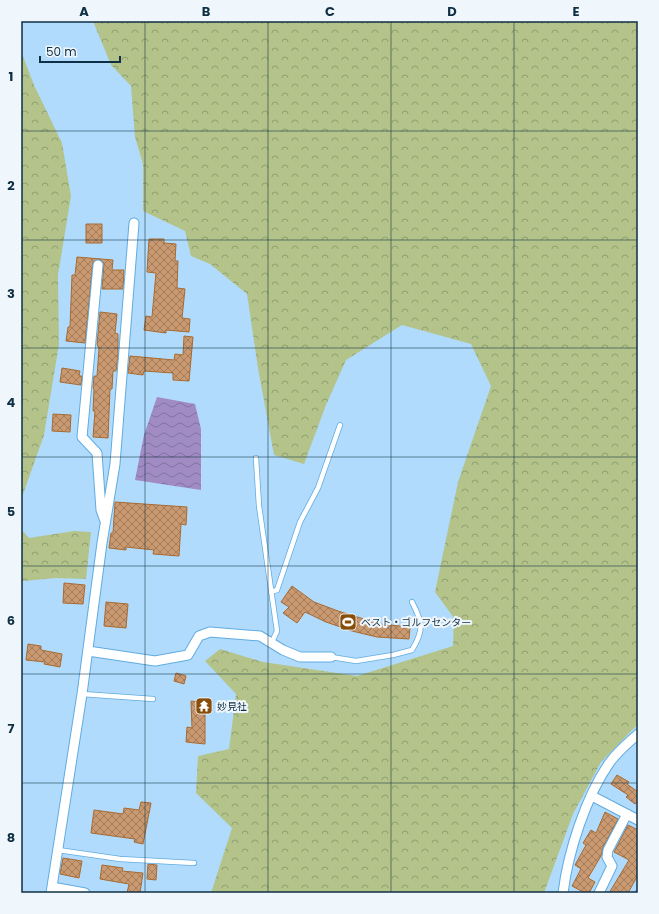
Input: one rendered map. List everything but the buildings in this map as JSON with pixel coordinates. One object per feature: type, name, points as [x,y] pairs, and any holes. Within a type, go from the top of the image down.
[{"type":"street","points":[[85,893],[51,890],[82,694],[105,522],[115,464],[123,343],[134,223]]},
{"type":"street","points":[[98,266],[82,437],[97,453],[101,510],[105,522]]},
{"type":"street","points":[[88,651],[155,661],[188,655],[200,636],[210,632],[260,636],[283,650],[300,657],[331,657]]},
{"type":"street","points":[[563,893],[567,866],[585,811],[592,796],[603,773],[612,760],[638,734]]},
{"type":"street","points":[[592,796],[638,820]]},
{"type":"street","points":[[599,893],[612,866],[606,857],[608,850],[627,814]]},
{"type":"lane","points":[[271,592],[277,590],[300,522],[318,488],[340,425]]},
{"type":"lane","points":[[256,458],[259,506],[277,631],[272,642]]},
{"type":"lane","points":[[331,657],[356,661],[393,655],[412,650],[421,635],[419,616],[412,602]]},
{"type":"lane","points":[[82,694],[153,699]]},
{"type":"lane","points":[[58,850],[120,859],[194,863]]},
{"type":"green space","points":[[93,21],[638,21],[638,724],[601,762],[573,814],[544,893],[211,893],[232,828],[196,793],[198,756],[229,749],[236,694],[205,661],[220,649],[263,662],[357,676],[453,646],[454,618],[435,592],[458,482],[491,386],[471,344],[402,325],[346,360],[326,405],[304,464],[274,455],[258,368],[247,294],[210,264],[191,256],[185,231],[143,211],[143,164],[135,137],[131,86],[111,65]]},
{"type":"green space","points":[[21,51],[34,85],[62,143],[71,196],[58,275],[59,344],[44,435],[21,500]]},
{"type":"green space","points":[[21,529],[29,538],[74,531],[91,532],[86,579],[56,578],[23,581],[21,585]]},
{"type":"water","points":[[157,397],[195,404],[201,429],[201,490],[135,480],[144,435]]},
{"type":"waterway","points":[[634,893],[638,891]]},
{"type":"place","name":"ベスト・ゴルフセンター","points":[[348,622]]},
{"type":"place","name":"妙見社","points":[[204,706]]}]
